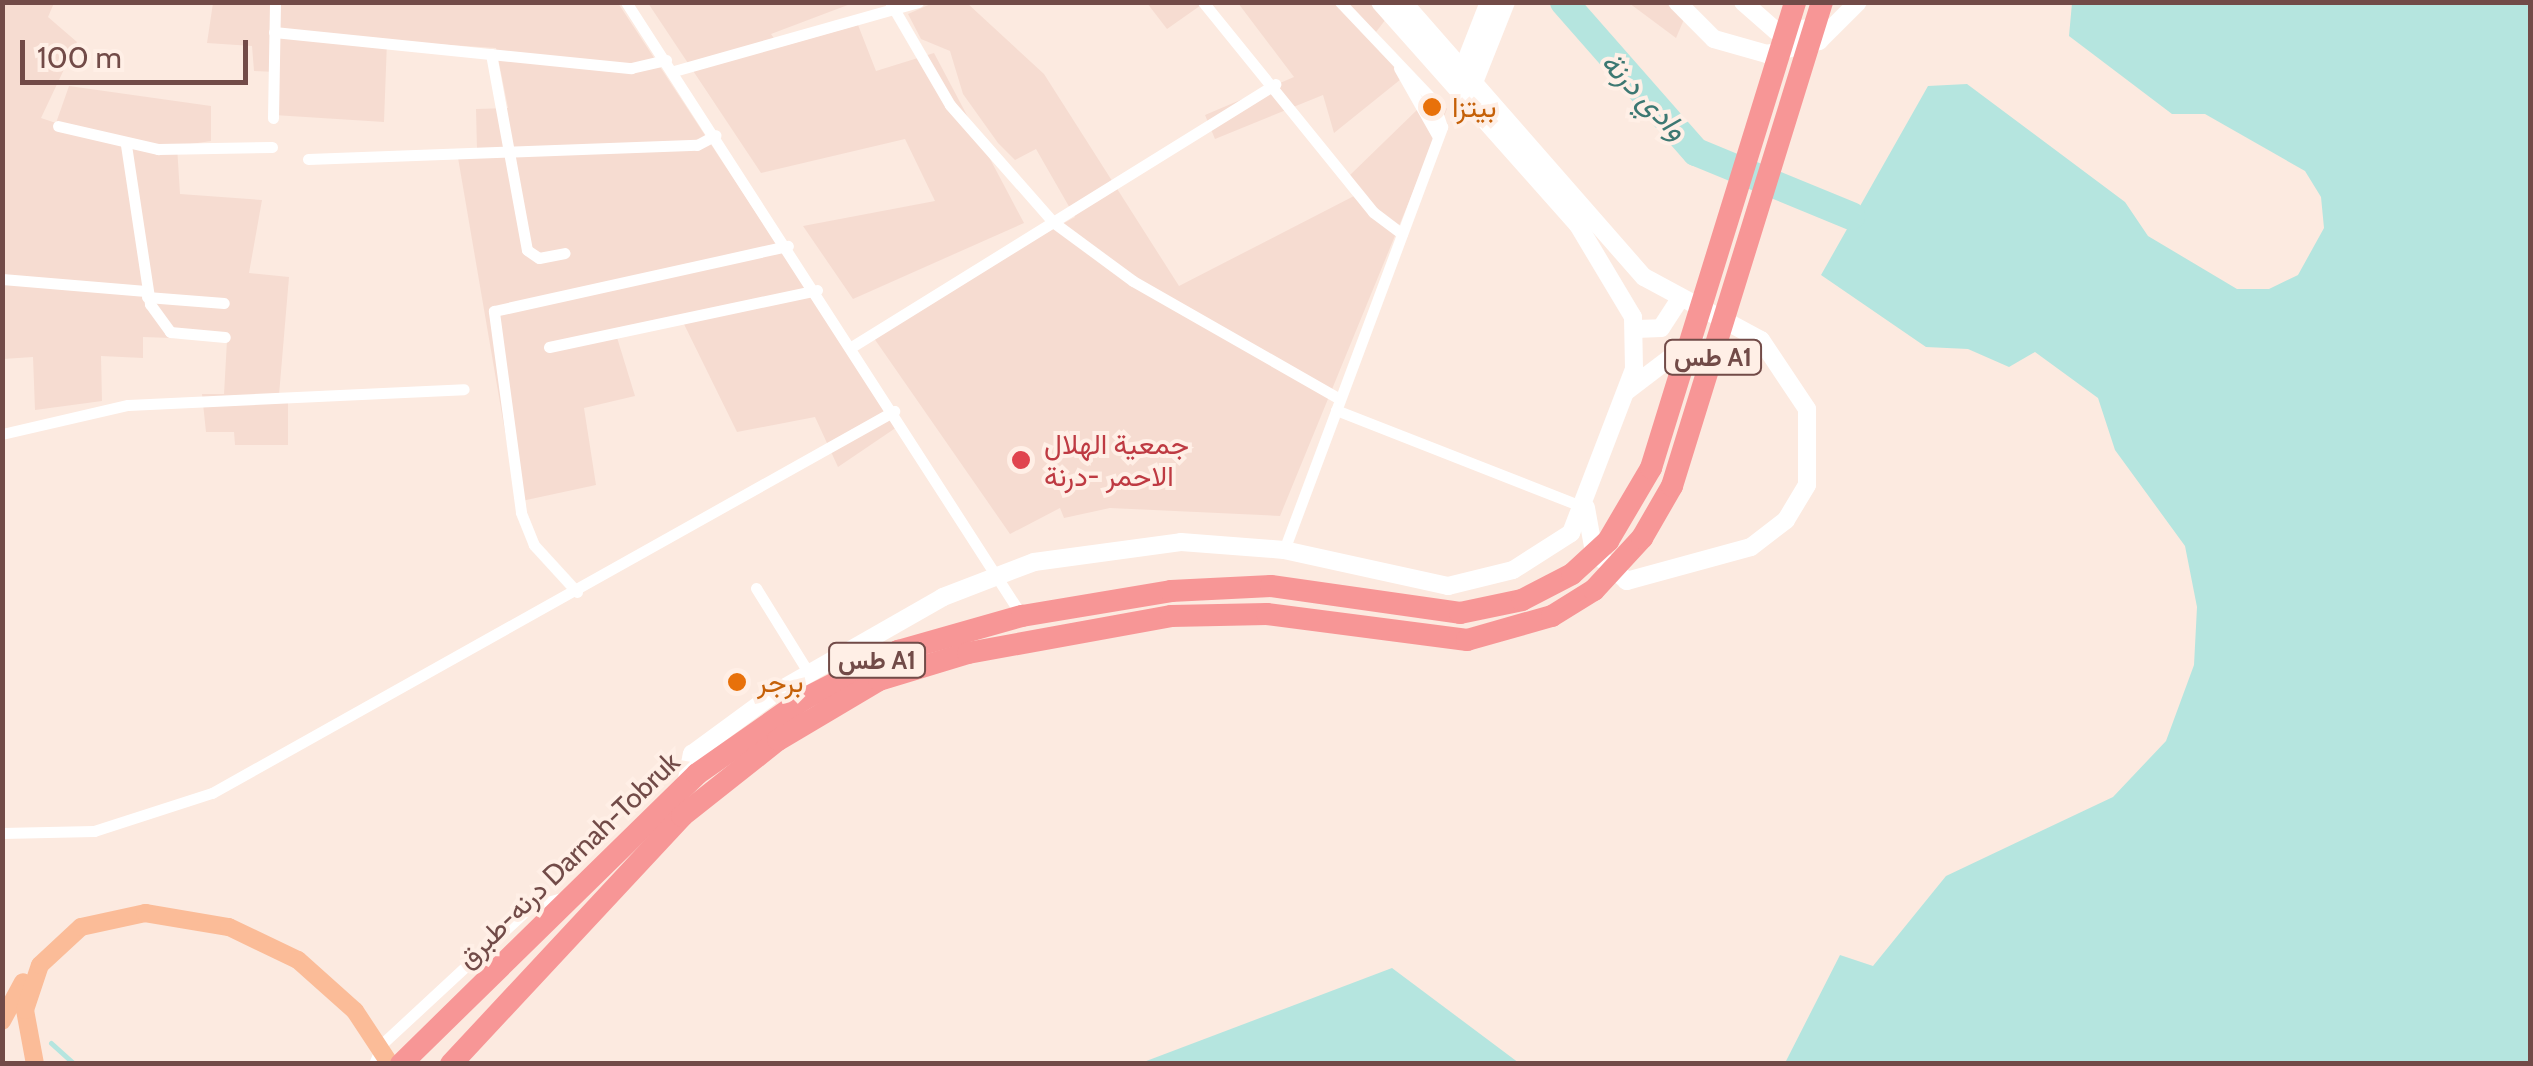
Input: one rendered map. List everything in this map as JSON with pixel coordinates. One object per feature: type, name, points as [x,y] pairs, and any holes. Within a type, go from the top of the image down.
[{"type":"highway","name":"درنه-طبرق Darnah-Tobruk","points":[[402,1064],[686,784],[874,661],[1022,616],[1226,586],[1305,589],[1434,613],[1492,608],[1582,566],[1641,490],[1795,2]]},
{"type":"highway","name":"درنه-طبرق Darnah-Tobruk","points":[[451,1064],[715,787],[813,716],[905,670],[1171,616],[1300,616],[1413,639],[1501,634],[1594,590],[1658,514],[1822,2]]},
{"type":"highway","points":[[475,1064],[508,1004]]},
{"type":"main road","points":[[2,1021],[36,956],[68,924],[114,905],[179,910],[232,916],[304,951],[363,1004],[402,1064]]},
{"type":"main road","points":[[35,1064],[25,1010],[33,976],[58,943],[112,916],[179,910],[253,936],[298,960],[355,1011],[390,1064]]},
{"type":"street","points":[[272,118],[275,2]]},
{"type":"street","points":[[626,2],[817,290],[1022,616]]},
{"type":"street","points":[[274,32],[631,68],[670,66],[918,2]]},
{"type":"street","points":[[1204,2],[1275,84],[1365,202],[1402,234]]},
{"type":"street","points":[[1284,550],[1438,138],[1438,106],[1340,2]]},
{"type":"street","points":[[686,784],[684,764],[704,742],[808,672],[997,574],[1140,542],[1284,550],[1448,586],[1545,553],[1586,508],[1625,393],[1636,330],[1593,244],[1468,77],[1380,2]]},
{"type":"street","points":[[1403,2],[1644,276],[1678,302],[1732,322],[1773,351],[1807,409],[1813,458],[1795,509],[1751,548],[1638,584],[1594,552],[1586,508]]},
{"type":"street","points":[[1468,77],[1489,2]]},
{"type":"street","points":[[1468,77],[1506,2]]},
{"type":"street","points":[[1677,2],[1714,39],[1754,53],[1794,51],[1840,24],[1858,2]]},
{"type":"street","points":[[1743,2],[1776,31],[1840,24]]},
{"type":"street","points":[[893,7],[966,128],[1053,222],[1133,281],[1338,404],[1586,508]]},
{"type":"street","points":[[491,54],[526,250],[539,258],[565,254]]},
{"type":"street","points":[[853,346],[1275,84]]},
{"type":"street","points":[[58,126],[126,145],[272,147]]},
{"type":"street","points":[[308,159],[697,145],[716,136]]},
{"type":"street","points":[[126,145],[146,294],[170,332],[225,337]]},
{"type":"street","points":[[576,592],[534,545],[520,512],[494,310],[788,246]]},
{"type":"street","points":[[2,279],[224,303]]},
{"type":"street","points":[[548,347],[817,290]]},
{"type":"street","points":[[1636,330],[1661,328],[1678,302]]},
{"type":"street","points":[[1625,393],[1676,350],[1732,322]]},
{"type":"street","points":[[2,434],[128,405],[464,389]]},
{"type":"street","points":[[2,833],[94,832],[187,805],[576,592],[894,410]]},
{"type":"street","points":[[756,588],[808,672]]},
{"type":"street","points":[[374,1064],[383,1042],[530,907],[569,896]]},
{"type":"shaded area","points":[[1399,2],[1376,32],[1411,71],[1334,133],[1323,95],[1215,139],[1205,115],[1294,77],[1238,3]]},
{"type":"shaded area","points":[[3,3],[54,3],[48,17],[77,42],[41,118],[56,123],[69,86],[211,106],[211,141],[177,146],[180,194],[262,200],[249,273],[289,277],[279,395],[288,397],[288,445],[235,445],[234,432],[206,432],[202,394],[224,394],[227,340],[143,337],[143,358],[101,356],[102,401],[35,410],[33,357],[3,359]]},
{"type":"shaded area","points":[[213,3],[618,3],[897,427],[838,467],[815,417],[737,432],[680,316],[615,331],[635,396],[584,408],[596,485],[517,502],[457,152],[477,150],[476,109],[508,108],[496,48],[387,41],[384,122],[274,115],[276,72],[254,71],[252,46],[207,43]]},
{"type":"shaded area","points":[[648,3],[853,3],[771,34],[780,47],[858,25],[876,71],[934,53],[1024,223],[853,299],[803,226],[935,201],[905,139],[761,173]]},
{"type":"shaded area","points":[[933,3],[967,3],[1044,74],[1179,286],[1354,196],[1349,176],[1433,94],[1447,109],[1280,516],[1110,508],[1064,518],[1060,508],[1010,534],[869,331],[1075,217],[1036,149],[1015,160],[963,94],[950,51],[921,39],[908,14]]},
{"type":"shaded area","points":[[1147,3],[1204,3],[1167,29]]},
{"type":"shaded area","points":[[1629,3],[1691,3],[1676,38]]},
{"type":"water","points":[[2072,3],[2530,3],[2530,1063],[1785,1063],[1840,955],[1873,966],[1946,876],[2113,797],[2166,741],[2194,665],[2197,607],[2185,546],[2115,450],[2098,398],[2035,352],[2009,367],[1968,349],[1926,347],[1821,275],[1928,86],[1967,84],[2125,202],[2148,236],[2237,289],[2269,289],[2298,275],[2324,228],[2321,197],[2305,171],[2205,114],[2172,114],[2069,36]]},
{"type":"water","points":[[1392,968],[1519,1063],[1141,1063]]},
{"type":"waterway","name":"وادي درنة","points":[[1564,2],[1696,152],[1851,216]]},
{"type":"waterway","points":[[51,1043],[74,1064]]},
{"type":"place","name":"بيتزا","points":[[1432,107]]},
{"type":"place","name":"جمعية الهلال الاحمر -درنة","points":[[1021,460]]},
{"type":"place","name":"برجر","points":[[737,682]]}]
